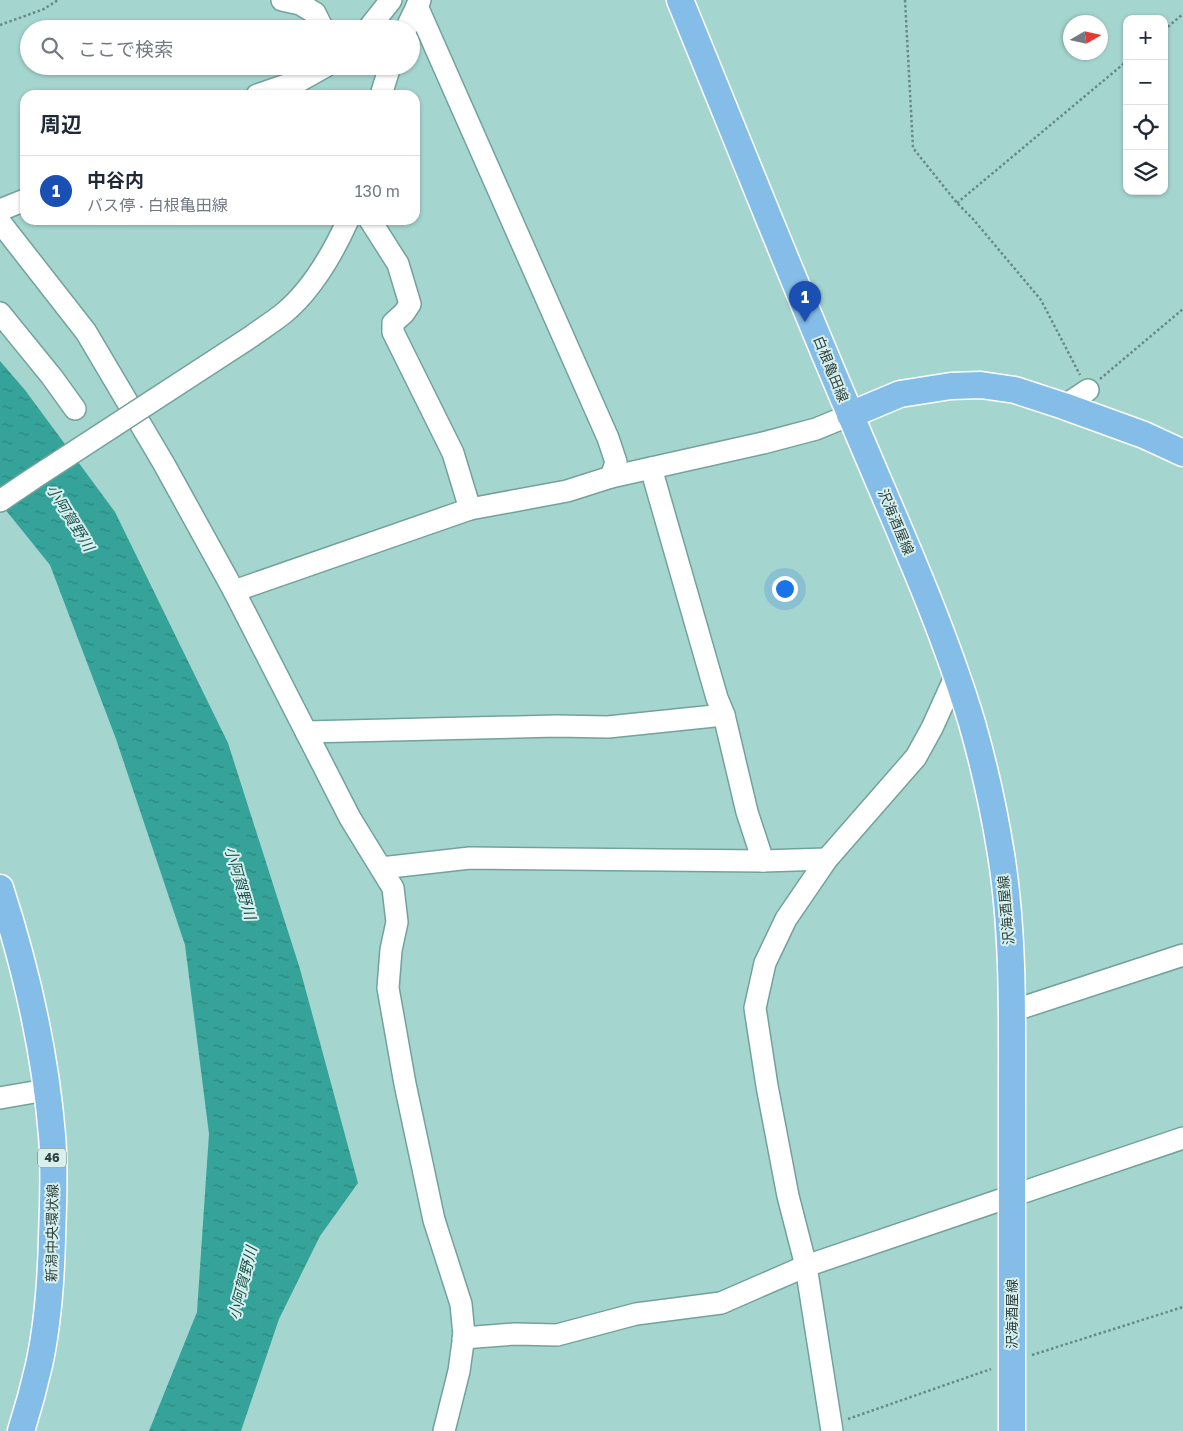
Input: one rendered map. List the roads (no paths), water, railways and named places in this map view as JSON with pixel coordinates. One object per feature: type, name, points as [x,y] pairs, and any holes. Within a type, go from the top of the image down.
[{"type":"main road","name":"白根亀田線","points":[[680,0],[850,415],[900,394],[951,386],[980,385],[1015,390],[1064,406],[1144,435],[1182,455]]},
{"type":"main road","name":"沢海酒屋線","points":[[850,415],[898,525],[956,675],[972,726],[1001,854],[1007,903],[1012,1011],[1012,1431]]},
{"type":"main road","name":"新潟中央環状線","points":[[0,888],[17,942],[27,986],[40,1048],[52,1136],[54,1198],[51,1284],[40,1364],[21,1431]]},
{"type":"street","points":[[282,0],[300,4],[315,13],[318,20]]},
{"type":"street","points":[[375,20],[391,0]]},
{"type":"street","points":[[410,20],[418,3]]},
{"type":"street","points":[[418,3],[608,438],[616,462],[611,477]]},
{"type":"street","points":[[286,90],[302,87],[316,75]]},
{"type":"street","points":[[383,90],[387,75]]},
{"type":"street","points":[[0,210],[20,202]]},
{"type":"street","points":[[0,222],[86,332],[164,464],[234,591],[350,818],[393,888],[397,922],[391,950],[388,988],[403,1075],[434,1220],[461,1304],[463,1338],[459,1371],[444,1431]]},
{"type":"street","points":[[0,501],[252,336],[285,312],[311,284],[336,247],[346,225]]},
{"type":"street","points":[[373,225],[398,264],[410,304],[404,313],[393,323],[393,332],[453,453],[470,509]]},
{"type":"street","points":[[0,313],[52,377],[75,409]]},
{"type":"street","points":[[1064,406],[1088,390]]},
{"type":"street","points":[[234,591],[470,509],[567,491],[611,477],[807,431],[850,415]]},
{"type":"street","points":[[651,468],[714,689],[724,715],[747,812],[764,861]]},
{"type":"street","points":[[832,1428],[806,1266],[788,1196],[767,1086],[755,1008],[766,963],[786,918],[827,859],[916,757],[956,675]]},
{"type":"street","points":[[306,732],[557,726],[608,727],[724,715]]},
{"type":"street","points":[[381,868],[470,858],[764,861],[827,859]]},
{"type":"street","points":[[1012,1011],[1183,955]]},
{"type":"street","points":[[0,1098],[46,1090]]},
{"type":"street","points":[[463,1338],[515,1334],[557,1335],[636,1314],[721,1303],[806,1266],[1183,1138]]},
{"type":"water","name":"小阿賀野川","points":[[0,361],[25,390],[115,512],[228,743],[300,969],[358,1183],[320,1236],[279,1319],[241,1431],[149,1431],[197,1312],[209,1134],[185,945],[116,739],[50,565],[0,503]]},
{"type":"place","name":"中谷内","points":[[805,322]]}]
